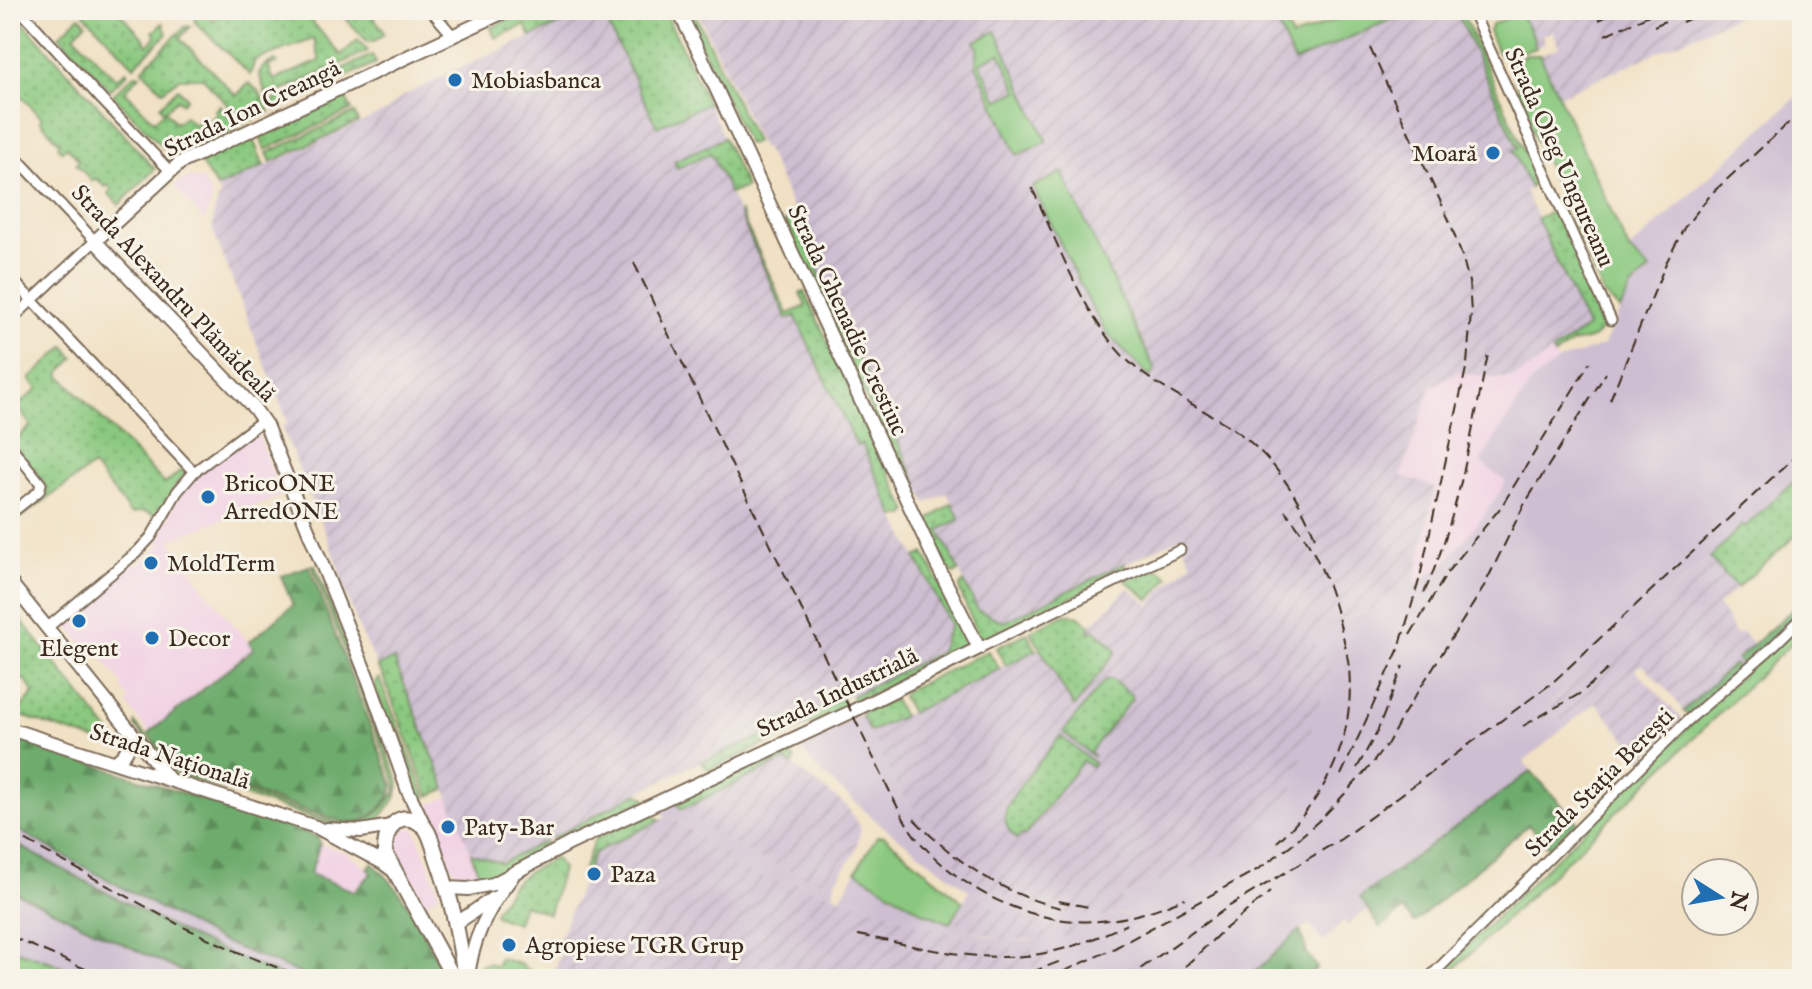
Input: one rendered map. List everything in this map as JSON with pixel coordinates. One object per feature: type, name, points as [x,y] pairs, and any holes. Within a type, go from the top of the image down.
[{"type":"main road","name":"Strada Națională","points":[[396,823],[413,820],[426,829]]},
{"type":"main road","points":[[396,823],[387,833],[385,853],[454,979]]},
{"type":"main road","points":[[426,829],[448,888],[466,979]]},
{"type":"main road","points":[[424,924],[440,931],[457,923]]},
{"type":"street","points":[[20,10],[170,171]]},
{"type":"street","points":[[431,10],[453,36]]},
{"type":"street","name":"Strada Ion Creangă","points":[[10,321],[180,163],[508,10]]},
{"type":"street","name":"Strada Ghenadie Crestiuc","points":[[678,10],[936,563],[979,648]]},
{"type":"street","name":"Strada Oleg Ungureanu","points":[[1472,10],[1611,320]]},
{"type":"street","name":"Strada Alexandru Plămădeală","points":[[10,151],[263,420],[369,681],[408,791],[426,829]]},
{"type":"street","points":[[10,277],[194,472]]},
{"type":"street","points":[[47,628],[144,544],[160,525],[177,492],[194,472],[263,420]]},
{"type":"street","points":[[10,445],[41,484],[39,491],[10,514]]},
{"type":"street","name":"Strada Industrială","points":[[448,888],[468,889],[493,884],[563,847],[851,712],[1180,550]]},
{"type":"street","points":[[10,582],[170,780]]},
{"type":"street","name":"Strada Stația Berești","points":[[1428,979],[1687,721],[1802,618]]},
{"type":"street","name":"Strada Națională","points":[[10,729],[316,827],[361,831],[396,823]]},
{"type":"street","points":[[115,762],[126,753],[131,733]]},
{"type":"street","points":[[396,823],[408,791]]},
{"type":"street","name":"Strada Națională","points":[[316,827],[397,873]]},
{"type":"street","name":"Strada Industrială","points":[[466,979],[478,935],[497,895],[514,874]]},
{"type":"street","name":"Strada Industrială","points":[[457,923],[497,895]]},
{"type":"shaded area","points":[[591,10],[601,10],[657,127],[708,103],[724,138],[674,161],[677,168],[711,153],[787,318],[795,315],[857,445],[861,444],[950,624],[940,652],[852,696],[850,694],[794,722],[688,767],[502,863],[471,853],[394,660],[377,666],[358,626],[340,569],[282,427],[288,423],[213,230],[214,212],[220,196],[217,188],[386,111],[403,96],[461,68]]},
{"type":"shaded area","points":[[697,10],[1271,10],[1295,62],[1413,10],[1456,10],[1518,148],[1513,151],[1530,188],[1525,191],[1587,327],[1512,378],[1457,372],[1431,387],[1401,476],[1435,487],[1414,586],[1387,605],[1356,615],[1311,636],[1331,670],[1291,799],[1253,845],[1121,896],[1126,913],[1102,917],[1059,914],[1035,908],[985,887],[974,879],[949,858],[954,851],[901,795],[870,732],[1088,625],[1128,588],[1150,605],[1165,586],[1192,563],[1179,538],[1004,622],[978,610],[939,529],[959,518],[947,493],[926,503],[813,260],[817,257],[811,257],[770,157],[765,148],[762,149]]},
{"type":"shaded area","points":[[1521,10],[1751,10],[1559,96],[1540,55],[1559,47],[1553,31],[1542,35],[1545,43],[1536,48]]},
{"type":"shaded area","points":[[1802,92],[1802,530],[1737,588],[1709,558],[1580,679],[1549,703],[1565,727],[1524,762],[1578,823],[1551,850],[1528,825],[1414,923],[1403,910],[1380,928],[1368,911],[1348,926],[1344,921],[1323,942],[1309,924],[1300,930],[1307,953],[1317,968],[1306,979],[1001,979],[1048,962],[1048,949],[1013,949],[987,944],[841,897],[856,871],[922,912],[983,935],[1027,941],[1075,935],[1076,926],[1049,923],[1010,912],[970,891],[880,824],[815,767],[798,743],[861,714],[901,795],[954,851],[949,858],[985,887],[1046,912],[1102,917],[1126,914],[1121,896],[1252,845],[1291,799],[1330,670],[1310,636],[1387,605],[1445,563],[1483,517],[1506,482],[1480,462],[1531,382],[1557,361],[1604,345],[1631,287],[1649,271],[1629,250]]},
{"type":"shaded area","points":[[190,178],[202,180],[213,198],[204,221],[174,186]]},
{"type":"shaded area","points":[[1552,352],[1557,361],[1531,382],[1480,462],[1507,482],[1445,563],[1414,586],[1435,488],[1401,477],[1431,387],[1457,372],[1504,379],[1528,369]]},
{"type":"shaded area","points":[[257,432],[281,496],[170,540],[210,596],[254,649],[149,732],[127,705],[129,699],[121,688],[124,685],[102,659],[108,653],[101,642],[88,650],[62,619],[132,562],[136,566],[162,545],[157,538],[192,478],[238,442]]},
{"type":"shaded area","points":[[1710,558],[1737,588],[1718,605],[1736,635],[1742,632],[1754,645],[1737,659],[1742,666],[1739,669],[1733,664],[1683,711],[1642,664],[1635,669],[1682,719],[1643,759],[1596,703],[1565,727],[1549,704]]},
{"type":"shaded area","points":[[786,760],[847,806],[861,828],[855,853],[835,882],[817,881],[759,859],[714,833],[682,809]]},
{"type":"shaded area","points":[[449,797],[480,879],[464,880],[453,869],[447,856],[428,805]]},
{"type":"shaded area","points":[[674,802],[714,833],[759,859],[817,881],[835,882],[833,894],[787,880],[786,884],[729,866],[731,856],[669,816],[666,817],[659,809]]},
{"type":"shaded area","points":[[668,816],[731,856],[729,865],[786,884],[787,880],[987,944],[1013,949],[1048,948],[1049,961],[1001,979],[551,979],[561,954],[556,946],[594,853]]},
{"type":"shaded area","points":[[10,826],[216,939],[313,979],[87,979],[49,961],[10,949]]},
{"type":"shaded area","points":[[415,829],[440,894],[429,900],[425,913],[420,896],[393,843],[398,830]]},
{"type":"shaded area","points":[[320,844],[348,853],[372,873],[354,891],[310,874]]},
{"type":"shaded area","points":[[970,891],[1010,912],[1049,923],[1076,925],[1076,935],[1046,940],[1004,940],[950,923]]},
{"type":"green space","points":[[10,10],[155,169],[119,205],[108,193],[112,190],[108,185],[105,187],[96,178],[92,181],[76,164],[79,160],[67,147],[62,151],[58,146],[60,143],[40,121],[42,118],[10,84]]},
{"type":"green space","points":[[86,10],[117,10],[148,46],[156,36],[153,32],[163,23],[167,34],[134,66],[84,14]]},
{"type":"green space","points":[[201,10],[213,21],[226,10],[302,10],[341,55],[358,40],[368,51],[267,98],[259,73],[265,65],[275,60],[277,63],[268,66],[274,80],[320,61],[314,39],[255,60],[250,75],[195,22],[195,15]]},
{"type":"green space","points":[[338,10],[367,10],[384,34],[368,42]]},
{"type":"green space","points":[[528,10],[578,10],[580,15],[531,37],[525,25],[495,38],[491,28]]},
{"type":"green space","points":[[601,10],[664,10],[708,103],[657,127]]},
{"type":"green space","points":[[687,10],[693,10],[755,141],[750,144],[747,143]]},
{"type":"green space","points":[[1271,10],[1281,10],[1292,38],[1358,10],[1413,10],[1294,62]]},
{"type":"green space","points":[[1456,10],[1461,10],[1537,179],[1530,188],[1513,150],[1518,148]]},
{"type":"green space","points":[[1520,13],[1535,40],[1536,48],[1503,57],[1498,53],[1489,31],[1492,24]]},
{"type":"green space","points":[[80,16],[86,23],[74,35],[116,79],[126,71],[128,73],[110,90],[59,36]]},
{"type":"green space","points":[[191,26],[180,38],[236,96],[249,83],[259,92],[270,112],[244,123],[203,78],[180,78],[163,91],[143,71],[185,27]]},
{"type":"green space","points":[[996,31],[1047,142],[1017,155],[976,65],[978,48],[975,41]],"holes":[[[1000,53],[1018,91],[998,101],[980,63]]]},
{"type":"green space","points":[[372,55],[376,63],[275,110],[271,102]]},
{"type":"green space","points":[[1526,55],[1540,55],[1629,250],[1650,270],[1631,287],[1620,310],[1604,295],[1515,92],[1519,90],[1513,72],[1515,60]]},
{"type":"green space","points":[[135,74],[140,75],[125,91],[154,121],[164,111],[160,106],[178,88],[187,98],[182,103],[177,99],[165,111],[176,123],[185,116],[194,125],[200,120],[205,125],[217,114],[215,110],[220,105],[239,128],[171,156],[113,95]]},
{"type":"green space","points":[[340,97],[346,99],[352,110],[265,150],[262,133]]},
{"type":"green space","points":[[354,113],[358,122],[271,162],[267,153]]},
{"type":"green space","points":[[248,138],[254,142],[264,166],[217,188],[200,162]]},
{"type":"green space","points":[[724,138],[746,187],[730,194],[711,153],[677,168],[674,161]]},
{"type":"green space","points":[[1062,172],[1155,370],[1150,377],[1107,333],[1033,187]]},
{"type":"green space","points":[[740,212],[788,314],[806,306],[800,293],[804,291],[908,512],[905,515],[895,517],[862,444],[857,446],[795,316],[787,319]]},
{"type":"green space","points":[[1549,213],[1556,215],[1596,300],[1601,325],[1594,337],[1570,344],[1554,356],[1552,352],[1587,327],[1537,218]]},
{"type":"green space","points":[[794,219],[811,256],[818,258],[814,261],[918,485],[908,489],[785,221]]},
{"type":"green space","points":[[65,346],[74,358],[59,374],[165,484],[181,470],[187,472],[177,483],[158,519],[146,512],[131,514],[93,466],[10,525],[10,520],[48,489],[12,442],[31,426],[17,406],[38,389],[30,379]]},
{"type":"green space","points":[[1802,474],[1802,530],[1737,588],[1710,558],[1742,525],[1745,527]]},
{"type":"green space","points":[[952,503],[960,519],[939,530],[959,571],[954,574],[927,527],[930,519]]},
{"type":"green space","points":[[924,553],[969,641],[966,647],[853,703],[852,696],[940,652],[950,624],[916,557]]},
{"type":"green space","points":[[1125,563],[1125,571],[988,638],[977,634],[960,591],[964,582],[978,610],[1004,622]]},
{"type":"green space","points":[[312,565],[315,565],[399,782],[397,794],[390,806],[380,817],[363,826],[342,828],[177,774],[170,769],[135,726],[135,723],[170,766],[180,771],[339,824],[356,825],[382,809],[396,791],[395,781]]},
{"type":"green space","points":[[309,566],[393,786],[382,806],[373,815],[358,822],[343,822],[179,769],[148,734],[253,649],[249,642],[293,605],[281,576]]},
{"type":"green space","points":[[1153,569],[1169,577],[1150,600],[1125,580]]},
{"type":"green space","points":[[1802,601],[1802,613],[1772,642],[1689,716],[1683,711],[1733,664],[1739,669],[1742,666],[1737,659]]},
{"type":"green space","points":[[10,606],[117,741],[116,747],[15,714],[34,694],[25,679],[10,684]]},
{"type":"green space","points":[[1067,614],[1079,616],[1091,626],[1090,633],[1094,629],[1116,652],[1074,707],[1030,631]]},
{"type":"green space","points":[[1802,622],[1802,631],[1793,642],[1444,979],[1434,979],[1728,688]]},
{"type":"green space","points":[[1027,633],[1036,650],[1006,666],[996,648]]},
{"type":"green space","points":[[988,651],[1000,669],[911,713],[902,696],[905,691]]},
{"type":"green space","points":[[394,659],[446,789],[429,796],[377,666]]},
{"type":"green space","points":[[379,678],[426,797],[419,800],[375,687]]},
{"type":"green space","points":[[1111,679],[1132,699],[1090,752],[1094,757],[1063,732],[1105,680]]},
{"type":"green space","points":[[842,698],[845,708],[709,770],[702,762],[794,722]]},
{"type":"green space","points":[[893,698],[903,716],[870,732],[861,714]]},
{"type":"green space","points":[[1060,736],[1094,763],[1091,767],[1083,761],[1025,835],[1017,839],[1006,823],[1008,804]]},
{"type":"green space","points":[[10,737],[318,837],[320,844],[310,874],[354,891],[372,873],[368,868],[372,863],[406,902],[446,979],[313,979],[216,939],[10,826]]},
{"type":"green space","points":[[787,748],[795,761],[792,765],[785,760],[682,809],[674,802]]},
{"type":"green space","points":[[1531,771],[1578,823],[1551,850],[1528,825],[1414,923],[1403,910],[1380,928],[1360,897]]},
{"type":"green space","points":[[638,793],[647,799],[557,843],[552,838]]},
{"type":"green space","points":[[651,813],[660,820],[594,853],[583,880],[581,876],[595,839]]},
{"type":"green space","points":[[877,836],[884,836],[963,902],[950,923],[922,912],[856,871]]},
{"type":"green space","points":[[10,841],[184,934],[288,979],[197,979],[10,890]]},
{"type":"green space","points":[[545,841],[546,849],[473,883],[480,877],[471,853],[502,863]]},
{"type":"green space","points":[[553,859],[562,869],[549,914],[523,904],[517,923],[496,916],[494,912],[512,885],[528,872]]},
{"type":"green space","points":[[1300,930],[1307,953],[1317,968],[1307,978],[1247,979]]},
{"type":"green space","points":[[10,949],[49,961],[87,979],[18,979],[10,975]]},
{"type":"green space","points":[[499,958],[530,970],[527,979],[473,979],[480,965],[489,963],[496,967]]},
{"type":"railway","points":[[1599,20],[1620,10]]},
{"type":"railway","points":[[1605,35],[1660,10]]},
{"type":"railway","points":[[1654,26],[1690,10]]},
{"type":"railway","points":[[1682,22],[1709,10]]},
{"type":"railway","points":[[1370,48],[1449,220],[1469,282],[1471,313],[1467,364],[1420,577],[1398,652]]},
{"type":"railway","points":[[1610,400],[1666,263],[1684,228],[1712,193],[1802,111]]},
{"type":"railway","points":[[1032,188],[1084,300],[1111,342],[1147,377],[1235,430],[1265,456],[1289,487],[1316,540]]},
{"type":"railway","points":[[634,263],[891,794],[919,841],[958,877],[981,892],[1005,904],[1056,919],[1119,919],[1185,898]]},
{"type":"railway","points":[[1424,593],[1455,504],[1489,350]]},
{"type":"railway","points":[[1410,635],[1449,570],[1501,507],[1590,362]]},
{"type":"railway","points":[[1047,979],[1113,949],[1260,868],[1322,818],[1367,770],[1388,743],[1482,590],[1524,505],[1606,373]]},
{"type":"railway","points":[[1126,979],[1228,907],[1341,839],[1552,683],[1802,450]]},
{"type":"railway","points":[[1277,842],[1311,805],[1324,785],[1342,742],[1350,694],[1346,648],[1328,586],[1310,547],[1285,511]]},
{"type":"railway","points":[[1341,775],[1401,644]]},
{"type":"railway","points":[[1357,768],[1377,732],[1403,666]]},
{"type":"railway","points":[[1523,726],[1581,693],[1609,668]]},
{"type":"railway","points":[[914,819],[947,850],[983,876],[1023,896],[1066,909]]},
{"type":"railway","points":[[10,832],[181,926],[307,979]]},
{"type":"railway","points":[[1172,979],[1219,934],[1270,892]]},
{"type":"railway","points":[[1058,901],[1089,907]]},
{"type":"railway","points":[[858,935],[949,952],[1017,957],[1063,949],[1127,924]]},
{"type":"railway","points":[[10,936],[108,979]]},
{"type":"railway","points":[[1014,979],[1061,961]]},
{"type":"place","name":"Mobiasbanca","points":[[455,80]]},
{"type":"place","name":"Moară","points":[[1493,153]]},
{"type":"place","name":"BricoONE ArredONE","points":[[208,497]]},
{"type":"place","name":"MoldTerm","points":[[151,563]]},
{"type":"place","name":"Elegent","points":[[79,621]]},
{"type":"place","name":"Decor","points":[[152,638]]},
{"type":"place","name":"Paty-Bar","points":[[448,827]]},
{"type":"place","name":"Paza","points":[[594,874]]},
{"type":"place","name":"Agropiese TGR Grup","points":[[509,945]]}]
